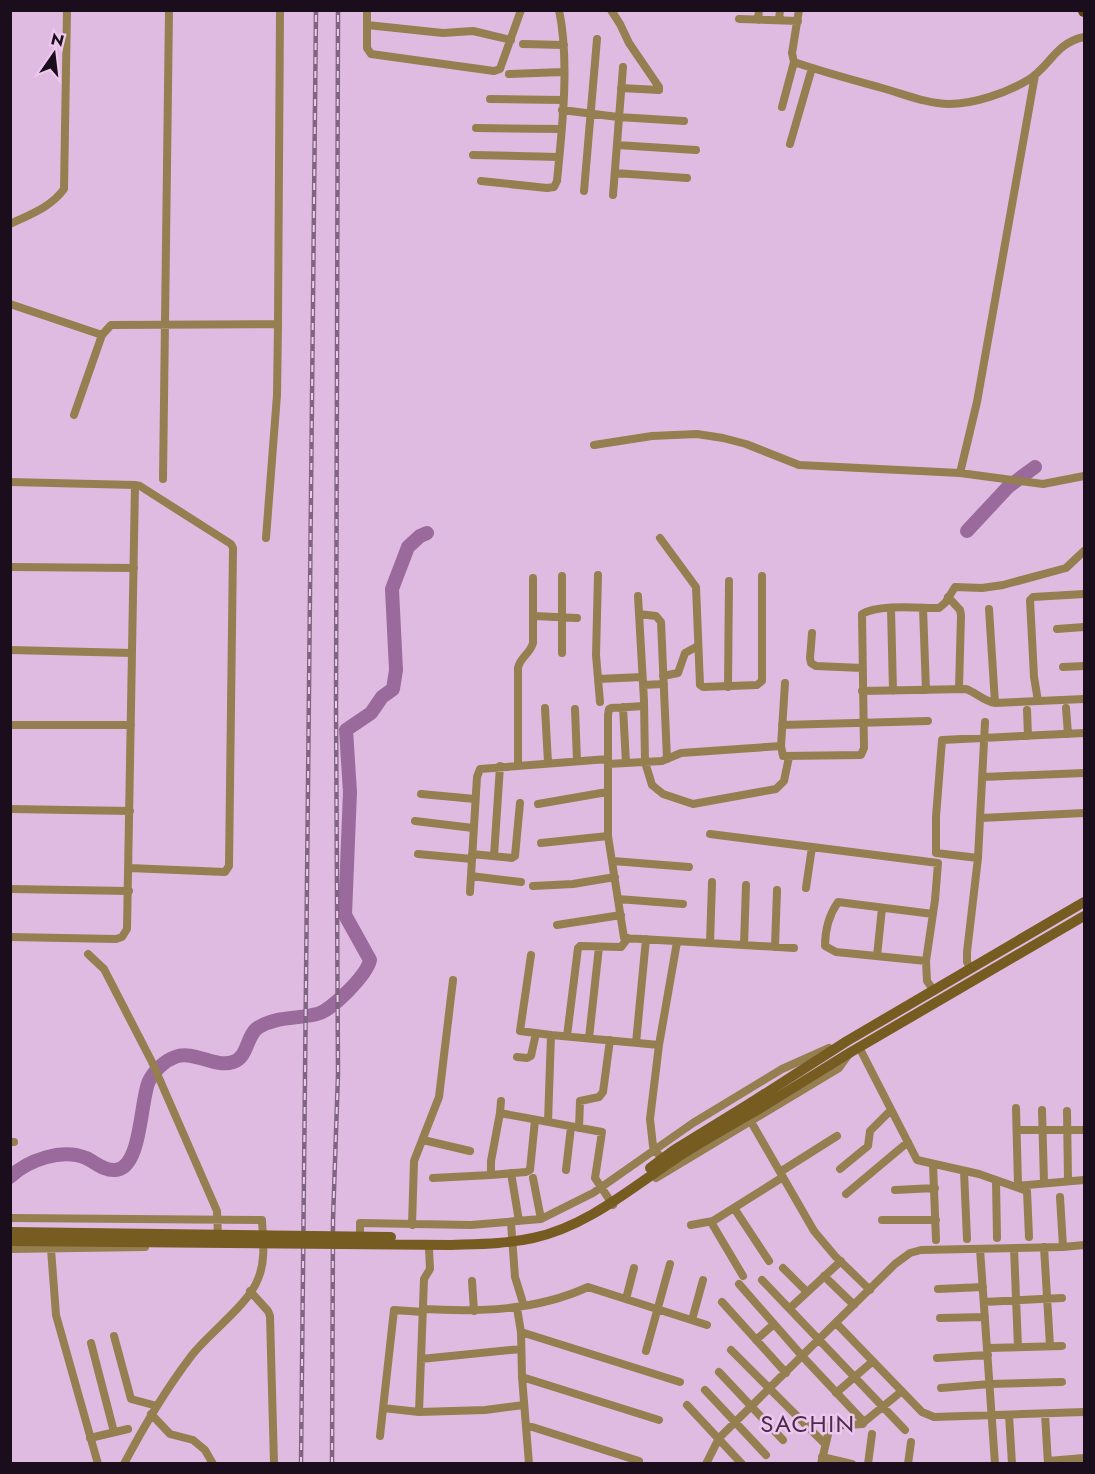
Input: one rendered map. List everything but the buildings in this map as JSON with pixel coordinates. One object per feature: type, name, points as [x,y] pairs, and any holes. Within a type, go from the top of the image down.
[{"type":"main road","points":[[853,1045],[964,987],[1054,927],[1084,902]]},
{"type":"main road","points":[[10,1241],[451,1245],[501,1243],[552,1233],[615,1201],[756,1106],[934,991],[971,969],[1054,927],[1084,916]]},
{"type":"main road","points":[[958,977],[964,987]]},
{"type":"main road","points":[[10,1232],[466,1238],[520,1235],[544,1229],[581,1214],[599,1204],[674,1150],[756,1106]]},
{"type":"street","points":[[10,224],[56,200],[64,189],[67,10]]},
{"type":"street","points":[[163,479],[169,10]]},
{"type":"street","points":[[266,538],[277,395],[280,10]]},
{"type":"street","points":[[367,10],[367,48],[368,52],[376,56],[494,71],[500,69],[521,10]]},
{"type":"street","points":[[481,181],[554,187],[557,181],[563,100],[564,45],[559,10]]},
{"type":"street","points":[[610,10],[621,24],[629,43],[659,90],[621,88]]},
{"type":"street","points":[[758,20],[759,10]]},
{"type":"street","points":[[779,20],[780,10]]},
{"type":"street","points":[[782,107],[794,62],[792,53],[799,10]]},
{"type":"street","points":[[739,19],[798,21]]},
{"type":"street","points":[[367,25],[443,33],[473,32],[511,40]]},
{"type":"street","points":[[794,62],[920,99],[949,104],[982,99],[1026,81],[1035,75],[1061,47],[1074,39],[1084,37]]},
{"type":"street","points":[[584,191],[597,39]]},
{"type":"street","points":[[523,44],[564,45]]},
{"type":"street","points":[[613,195],[623,67]]},
{"type":"street","points":[[790,144],[812,69]]},
{"type":"street","points":[[508,74],[563,72]]},
{"type":"street","points":[[960,473],[976,402],[1035,75]]},
{"type":"street","points":[[490,99],[563,100]]},
{"type":"street","points":[[562,110],[618,117],[684,121]]},
{"type":"street","points":[[476,128],[561,129]]},
{"type":"street","points":[[617,145],[696,150]]},
{"type":"street","points":[[473,155],[559,157]]},
{"type":"street","points":[[615,173],[687,178]]},
{"type":"street","points":[[10,304],[102,335]]},
{"type":"street","points":[[74,415],[102,335],[111,325],[278,324]]},
{"type":"street","points":[[594,445],[652,436],[697,434],[746,444],[799,465],[960,473],[1042,484],[1084,476]]},
{"type":"street","points":[[10,482],[140,486],[234,548],[230,866],[225,872],[129,868]]},
{"type":"street","points":[[10,937],[122,937],[129,925],[135,485]]},
{"type":"street","points":[[660,538],[696,587],[700,685],[728,687],[757,685],[762,681],[762,576]]},
{"type":"street","points":[[785,683],[781,746],[783,756],[861,755],[864,748],[861,614],[867,611],[891,609],[939,608],[955,586],[982,588],[1003,585],[1066,568],[1084,551]]},
{"type":"street","points":[[10,567],[134,568]]},
{"type":"street","points":[[598,575],[596,655],[600,702]]},
{"type":"street","points":[[562,576],[562,653]]},
{"type":"street","points":[[518,765],[518,668],[519,662],[530,652],[533,643],[533,578]]},
{"type":"street","points":[[728,687],[729,581]]},
{"type":"street","points":[[1038,701],[1034,677],[1030,600],[1033,597],[1084,594]]},
{"type":"street","points":[[638,596],[645,762],[652,785],[663,794],[693,804],[776,789],[784,781],[789,757]]},
{"type":"street","points":[[948,597],[960,610],[961,615],[959,689]]},
{"type":"street","points":[[923,608],[926,690]]},
{"type":"street","points":[[891,609],[893,691]]},
{"type":"street","points":[[989,609],[995,703]]},
{"type":"street","points":[[639,614],[659,618],[667,759]]},
{"type":"street","points":[[534,616],[577,618]]},
{"type":"street","points":[[1057,629],[1084,627]]},
{"type":"street","points":[[812,633],[811,663],[816,666],[862,668]]},
{"type":"street","points":[[598,679],[663,680],[678,673],[685,653],[698,645]]},
{"type":"street","points":[[10,650],[132,653]]},
{"type":"street","points":[[1063,668],[1084,666]]},
{"type":"street","points":[[862,692],[966,689],[977,693],[986,702],[995,703],[1084,699]]},
{"type":"street","points":[[644,706],[611,708],[608,711],[608,836],[624,938],[794,948]]},
{"type":"street","points":[[623,707],[626,763]]},
{"type":"street","points":[[545,708],[548,763]]},
{"type":"street","points":[[1066,708],[1068,734]]},
{"type":"street","points":[[575,709],[577,761]]},
{"type":"street","points":[[1027,710],[1028,736]]},
{"type":"street","points":[[782,725],[928,721]]},
{"type":"street","points":[[971,969],[967,962],[981,818],[985,722]]},
{"type":"street","points":[[10,725],[131,726]]},
{"type":"street","points":[[934,991],[927,981],[926,961],[938,863],[936,817],[942,740],[1084,733]]},
{"type":"street","points":[[470,892],[478,772],[486,767],[577,761],[645,762],[667,759],[681,753],[781,746]]},
{"type":"street","points":[[494,856],[500,766]]},
{"type":"street","points":[[983,777],[1084,773]]},
{"type":"street","points":[[538,804],[607,792]]},
{"type":"street","points":[[421,794],[475,799]]},
{"type":"street","points":[[418,855],[512,858],[515,856],[520,803]]},
{"type":"street","points":[[10,809],[130,811]]},
{"type":"street","points":[[981,818],[1084,813]]},
{"type":"street","points":[[415,821],[473,828]]},
{"type":"street","points":[[710,834],[938,863]]},
{"type":"street","points":[[541,843],[608,836]]},
{"type":"street","points":[[806,888],[812,847]]},
{"type":"street","points":[[938,853],[978,858]]},
{"type":"street","points":[[613,861],[688,867]]},
{"type":"street","points":[[471,876],[521,882]]},
{"type":"street","points":[[533,886],[573,884],[615,877]]},
{"type":"street","points":[[710,943],[712,882]]},
{"type":"street","points":[[744,945],[746,885]]},
{"type":"street","points":[[10,889],[129,891]]},
{"type":"street","points":[[775,947],[777,890]]},
{"type":"street","points":[[618,899],[683,904]]},
{"type":"street","points":[[926,961],[836,952],[825,946],[825,934],[832,910],[838,902],[933,915]]},
{"type":"street","points":[[877,956],[882,908]]},
{"type":"street","points":[[557,925],[621,915]]},
{"type":"street","points":[[567,1036],[578,948],[580,946],[621,947],[628,938]]},
{"type":"street","points":[[636,1043],[646,939]]},
{"type":"street","points":[[669,1170],[655,1150],[650,1135],[650,1119],[659,1045],[677,942]]},
{"type":"street","points":[[589,1038],[599,947]]},
{"type":"street","points":[[88,954],[104,969],[152,1062],[217,1211],[218,1245]]},
{"type":"street","points":[[531,955],[520,1031],[659,1045]]},
{"type":"street","points":[[412,1225],[414,1161],[439,1097],[453,980]]},
{"type":"street","points":[[518,1057],[531,1056],[536,1033]]},
{"type":"street","points":[[548,1122],[551,1035]]},
{"type":"street","points":[[566,1170],[580,1101],[599,1097],[603,1092],[610,1040]]},
{"type":"street","points":[[853,1045],[917,1160],[964,1171],[1027,1191],[1029,1237]]},
{"type":"street","points":[[853,1045],[838,1068],[750,1120],[614,1206],[579,1226],[552,1237],[511,1246],[429,1249],[360,1245],[360,1223],[471,1226],[541,1219],[573,1205],[602,1188],[693,1123],[782,1069],[853,1045]]},
{"type":"street","points":[[491,1174],[501,1101]]},
{"type":"street","points":[[1015,1186],[1016,1108]]},
{"type":"street","points":[[840,1169],[868,1146],[870,1131],[891,1110]]},
{"type":"street","points":[[1042,1110],[1044,1183]]},
{"type":"street","points":[[1067,1111],[1068,1180]]},
{"type":"street","points":[[500,1113],[602,1132],[595,1178],[614,1206]]},
{"type":"street","points":[[433,1178],[530,1170],[535,1120]]},
{"type":"street","points":[[750,1120],[814,1231],[870,1290]]},
{"type":"street","points":[[1017,1130],[1084,1130]]},
{"type":"street","points":[[691,1225],[711,1222],[734,1208],[837,1136]]},
{"type":"street","points":[[423,1140],[470,1151]]},
{"type":"street","points":[[846,1194],[908,1142]]},
{"type":"street","points":[[933,1164],[936,1240]]},
{"type":"street","points":[[964,1171],[967,1239]]},
{"type":"street","points":[[511,1173],[515,1222],[511,1246],[520,1307],[522,1377],[529,1464]]},
{"type":"street","points":[[533,1178],[541,1219]]},
{"type":"street","points":[[1015,1186],[1084,1180]]},
{"type":"street","points":[[996,1181],[997,1238]]},
{"type":"street","points":[[895,1190],[935,1188]]},
{"type":"street","points":[[1060,1197],[1063,1247]]},
{"type":"street","points":[[734,1208],[769,1261]]},
{"type":"street","points":[[10,1218],[262,1220],[264,1259],[258,1281],[193,1353],[151,1414],[124,1464]]},
{"type":"street","points":[[882,1220],[936,1220]]},
{"type":"street","points":[[711,1222],[743,1276]]},
{"type":"street","points":[[706,1464],[719,1438],[896,1264],[910,1253],[921,1250],[1084,1245]]},
{"type":"street","points":[[10,1249],[263,1246]]},
{"type":"street","points":[[1044,1247],[1050,1346]]},
{"type":"street","points":[[1014,1248],[1018,1347]]},
{"type":"street","points":[[51,1249],[56,1315],[98,1464]]},
{"type":"street","points":[[419,1412],[424,1279],[430,1269],[429,1249]]},
{"type":"street","points":[[980,1249],[995,1464]]},
{"type":"street","points":[[790,1308],[841,1261]]},
{"type":"street","points":[[646,1351],[670,1264]]},
{"type":"street","points":[[626,1299],[634,1268]]},
{"type":"street","points":[[783,1268],[807,1292]]},
{"type":"street","points":[[824,1276],[854,1305]]},
{"type":"street","points":[[692,1320],[703,1280]]},
{"type":"street","points":[[762,1280],[905,1430]]},
{"type":"street","points":[[472,1281],[474,1311]]},
{"type":"street","points":[[739,1284],[864,1422]]},
{"type":"street","points":[[380,1436],[394,1310],[474,1311],[520,1307],[575,1293],[588,1287],[707,1325]]},
{"type":"street","points":[[938,1289],[983,1287]]},
{"type":"street","points":[[250,1291],[270,1316],[274,1464]]},
{"type":"street","points":[[984,1302],[1062,1298]]},
{"type":"street","points":[[722,1302],[786,1373]]},
{"type":"street","points":[[939,1318],[985,1317]]},
{"type":"street","points":[[836,1323],[928,1416],[1084,1412]]},
{"type":"street","points":[[756,1340],[774,1324]]},
{"type":"street","points":[[521,1332],[680,1382]]},
{"type":"street","points":[[114,1336],[131,1399],[157,1406]]},
{"type":"street","points":[[91,1343],[114,1432]]},
{"type":"street","points":[[937,1358],[1018,1347],[1062,1346]]},
{"type":"street","points":[[421,1359],[521,1348]]},
{"type":"street","points":[[731,1350],[825,1444]]},
{"type":"street","points":[[836,1393],[873,1361]]},
{"type":"street","points":[[719,1372],[753,1405],[783,1440]]},
{"type":"street","points":[[522,1377],[659,1420]]},
{"type":"street","points":[[941,1388],[1062,1382]]},
{"type":"street","points":[[705,1390],[766,1455]]},
{"type":"street","points":[[852,1464],[822,1460],[830,1426],[863,1424],[902,1391]]},
{"type":"street","points":[[383,1408],[419,1412],[485,1410],[524,1405]]},
{"type":"street","points":[[687,1405],[742,1464]]},
{"type":"street","points":[[151,1414],[170,1434],[193,1440],[205,1450],[213,1464]]},
{"type":"street","points":[[1046,1414],[1048,1462],[1084,1458]]},
{"type":"street","points":[[1009,1415],[1012,1464]]},
{"type":"street","points":[[525,1425],[639,1461]]},
{"type":"street","points":[[90,1438],[128,1429]]},
{"type":"street","points":[[868,1464],[872,1434]]},
{"type":"street","points":[[908,1464],[911,1442]]},
{"type":"waterway","points":[[967,531],[1008,487],[1035,467]]},
{"type":"waterway","points":[[10,1177],[26,1165],[46,1157],[67,1154],[86,1158],[111,1170],[124,1167],[135,1146],[149,1081],[163,1064],[182,1055],[219,1063],[233,1062],[245,1051],[252,1035],[259,1027],[273,1021],[310,1016],[323,1011],[339,1000],[356,983],[367,967],[370,960],[345,915],[350,792],[346,730],[371,713],[382,697],[393,689],[396,670],[392,589],[408,547],[427,533]]},
{"type":"railway","points":[[301,1464],[316,10]]},
{"type":"railway","points":[[332,1464],[333,1220],[338,1074],[336,708],[338,10]]},
{"type":"district","name":"SACHIN","points":[[808,1424]]}]
